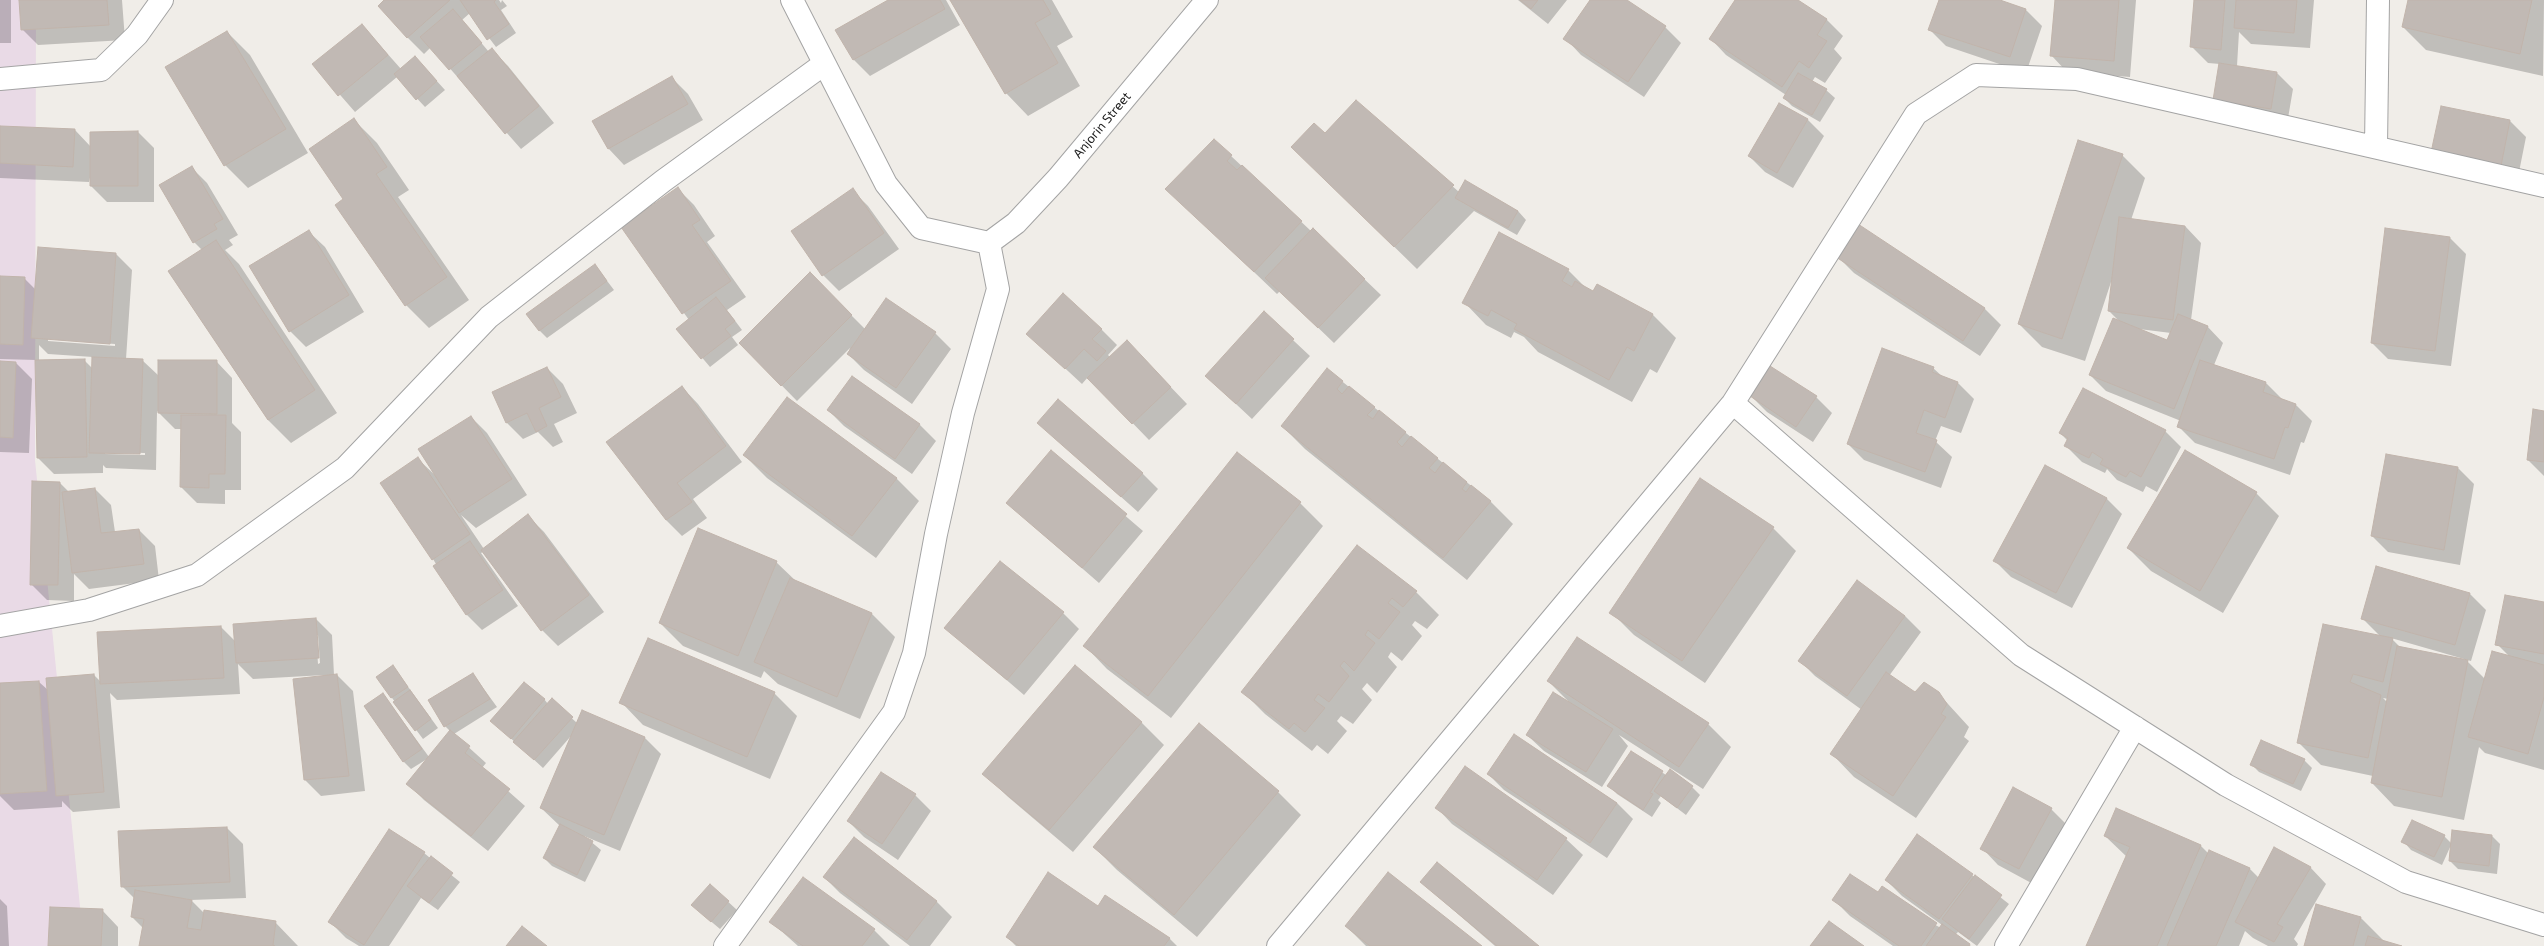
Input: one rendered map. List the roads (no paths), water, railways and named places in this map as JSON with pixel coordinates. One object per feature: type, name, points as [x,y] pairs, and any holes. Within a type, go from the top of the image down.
[{"type":"street","points":[[0,79],[101,70],[137,35],[162,0]]},
{"type":"street","points":[[725,946],[894,712],[914,653],[936,534],[962,413],[998,289],[990,243],[921,228],[886,184],[792,0]]},
{"type":"street","name":"Anjorin Street","points":[[990,243],[1016,223],[1058,178],[1207,0]]},
{"type":"street","points":[[2376,147],[2378,0]]},
{"type":"street","points":[[0,626],[89,610],[197,575],[345,468],[489,317],[663,181],[824,64]]},
{"type":"street","points":[[1278,946],[1733,402],[1916,114],[1976,75],[2077,79],[2544,186]]},
{"type":"street","points":[[1733,402],[2021,655],[2226,785],[2406,882],[2544,925]]},
{"type":"street","points":[[2006,946],[2135,727]]}]
